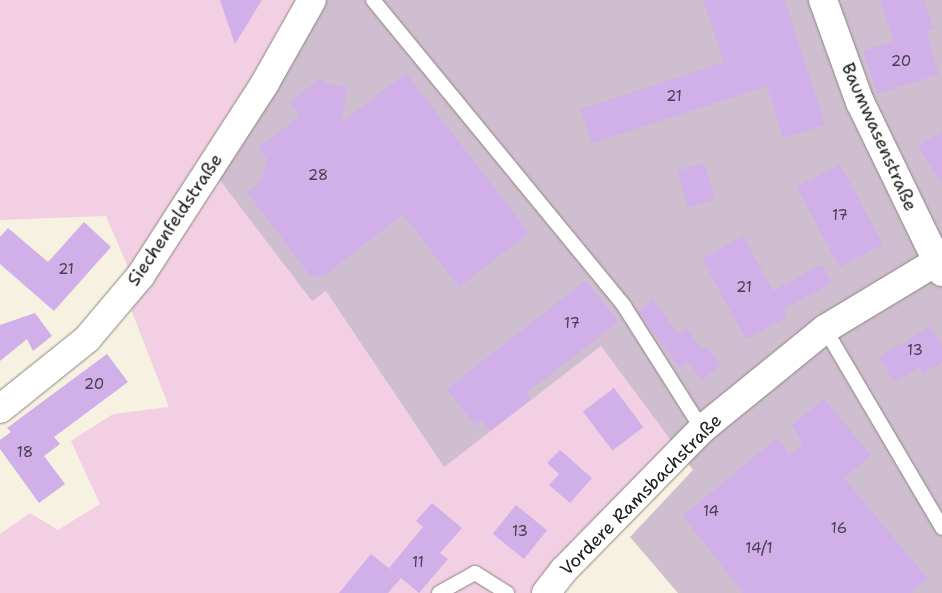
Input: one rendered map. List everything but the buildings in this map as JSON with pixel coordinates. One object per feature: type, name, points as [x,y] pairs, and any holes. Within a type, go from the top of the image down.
[{"type":"street","name":"Siechenfeldstraße","points":[[0,410],[86,339],[142,275],[265,83],[312,0]]},
{"type":"street","name":"Baumwasenstraße","points":[[824,0],[860,102],[940,264]]},
{"type":"street","name":"Vordere Ramsbachstraße","points":[[546,593],[702,429],[825,330],[940,264]]},
{"type":"lane","points":[[373,0],[624,306],[702,429]]},
{"type":"lane","points":[[825,330],[942,528]]},
{"type":"lane","points":[[439,593],[475,574],[507,593]]},
{"type":"shaded area","points":[[0,0],[302,0],[312,300],[326,291],[444,466],[601,346],[674,441],[535,593],[0,593],[0,534],[30,513],[58,530],[100,504],[71,441],[113,414],[169,407],[132,312],[127,265],[106,216],[0,220]]},
{"type":"shaded area","points":[[302,0],[942,0],[942,593],[678,593],[630,537],[693,470],[601,346],[444,467],[326,291],[312,301],[206,162]]}]
